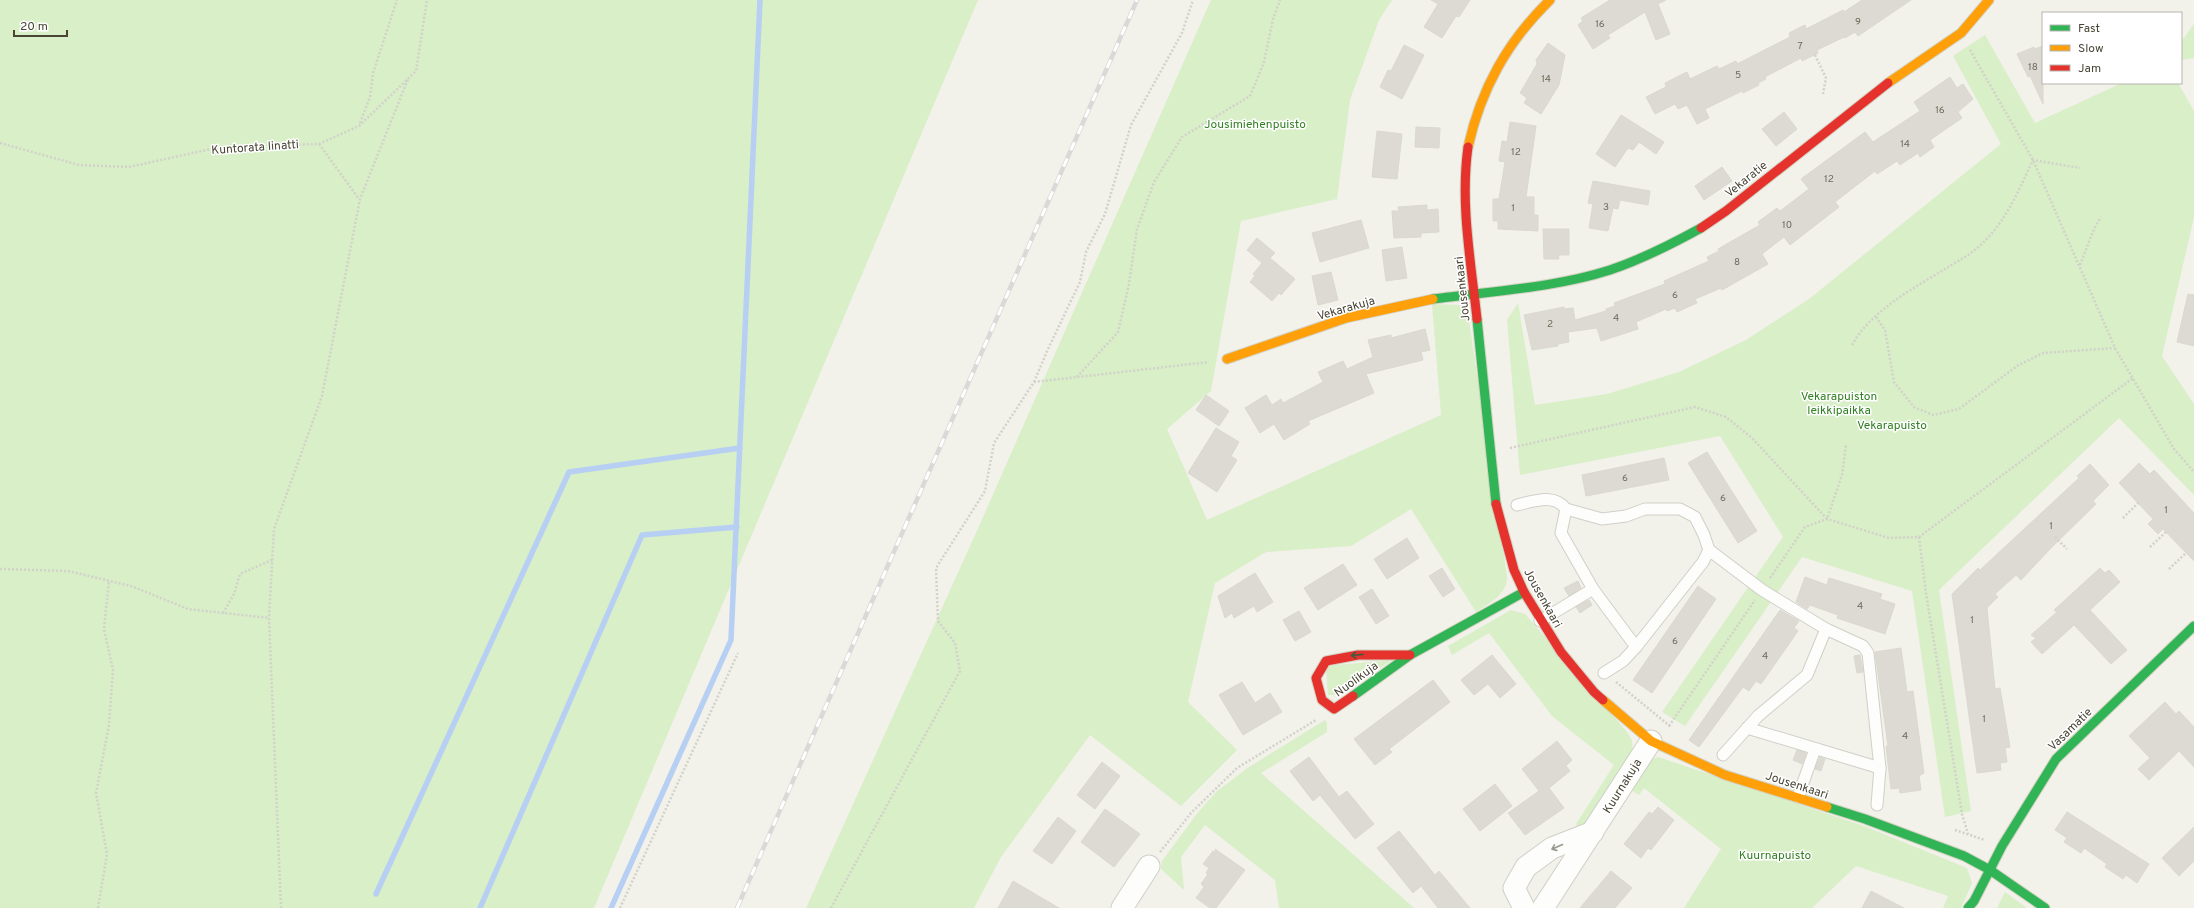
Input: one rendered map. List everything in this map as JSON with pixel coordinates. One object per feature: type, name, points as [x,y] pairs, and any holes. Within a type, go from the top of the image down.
[{"type":"street","name":"Jousenkaari","points":[[1550,0],[1524,26],[1495,68],[1483,94],[1470,133],[1465,182],[1466,213],[1496,508],[1514,570],[1524,592],[1540,621],[1560,652],[1594,692],[1651,741],[1725,775],[1798,797],[1964,856],[1990,870],[2045,908]]},
{"type":"street","name":"Vekaratie","points":[[1475,292],[1585,277],[1641,259],[1682,239],[1726,211],[1885,85],[1961,33],[1989,0]]},
{"type":"street","name":"Vekarakuja","points":[[1227,360],[1346,318],[1430,299],[1475,292]]},
{"type":"street","name":"Nuolikuja","points":[[1410,655],[1358,655],[1326,661],[1316,678],[1322,700],[1334,709],[1410,655],[1524,592]]},
{"type":"street","name":"Vasamatie","points":[[1968,908],[1974,902],[2002,846],[2056,759],[2194,626]]},
{"type":"street","name":"Kuurnakuja","points":[[1543,908],[1651,741]]},
{"type":"street","points":[[1524,908],[1514,888],[1526,867],[1552,848],[1593,832]]},
{"type":"street","points":[[1122,908],[1149,866]]},
{"type":"lane","points":[[1518,505],[1552,499],[1562,502],[1566,508],[1602,519],[1626,516],[1645,509],[1680,509],[1695,517],[1704,535],[1709,550],[1762,590],[1826,628],[1863,646],[1868,653],[1880,768],[1877,805]]},
{"type":"lane","points":[[1566,508],[1560,533],[1593,589],[1636,647]]},
{"type":"lane","points":[[1604,673],[1623,661],[1636,647],[1703,562],[1709,550]]},
{"type":"lane","points":[[1540,621],[1593,589]]},
{"type":"lane","points":[[1723,755],[1746,728],[1807,675],[1826,628]]},
{"type":"lane","points":[[1746,728],[1880,768]]},
{"type":"lane","points":[[1798,797],[1815,749]]},
{"type":"path","points":[[359,126],[370,97],[373,73],[397,0]]},
{"type":"path","name":"Kuntorata Iinatti","points":[[0,143],[79,165],[129,167],[220,147],[319,144],[359,126],[416,71],[428,0]]},
{"type":"path","points":[[831,908],[960,671],[955,644],[938,621],[936,568],[984,491],[994,443],[1034,382],[1080,282],[1086,252],[1105,214],[1131,125],[1182,33],[1193,0]]},
{"type":"path","points":[[1076,377],[1118,332],[1129,284],[1137,229],[1154,182],[1182,137],[1250,96],[1264,62],[1273,19],[1280,0]]},
{"type":"path","points":[[1961,33],[2033,160],[2115,348],[2174,449],[2194,472]]},
{"type":"path","points":[[1815,55],[1826,78],[1823,94]]},
{"type":"path","points":[[281,908],[269,618],[274,529],[322,396],[360,199],[408,79]]},
{"type":"path","points":[[319,144],[360,199]]},
{"type":"path","points":[[2033,160],[2080,168]]},
{"type":"path","points":[[1852,345],[1856,337],[1876,317],[1902,296],[1976,249],[2008,213],[2033,160]]},
{"type":"path","points":[[2080,265],[2094,229],[2101,217]]},
{"type":"path","points":[[1876,317],[1885,330],[1894,382],[1914,407],[1933,415],[1959,409],[2017,366],[2043,353],[2115,348]]},
{"type":"path","points":[[1034,382],[1227,360]]},
{"type":"path","points":[[1509,449],[1695,407],[1726,417],[1752,438],[1827,518],[1889,538],[1920,537],[2133,378]]},
{"type":"path","points":[[1669,726],[1805,527],[1827,518],[1842,475],[1846,445]]},
{"type":"path","points":[[2123,518],[2138,503]]},
{"type":"path","points":[[2150,547],[2166,532]]},
{"type":"path","points":[[1920,537],[1926,593],[1962,814],[1968,834]]},
{"type":"path","points":[[2055,537],[2067,549]]},
{"type":"path","points":[[2169,569],[2186,553]]},
{"type":"path","points":[[223,613],[234,594],[240,574],[272,560]]},
{"type":"path","points":[[0,569],[68,571],[131,586],[188,609],[269,618]]},
{"type":"path","points":[[98,908],[107,854],[96,793],[109,725],[113,670],[104,629],[110,581]]},
{"type":"path","points":[[620,908],[738,653]]},
{"type":"path","points":[[1149,866],[1191,813],[1237,768],[1334,709]]},
{"type":"green space","points":[[0,0],[978,0],[594,908],[0,908]]},
{"type":"green space","name":"Jousimiehenpuisto","points":[[1211,0],[1392,0],[1379,20],[1350,100],[1337,199],[1241,221],[1211,391],[1167,429],[1207,520],[1441,415],[1432,304],[1459,305],[1468,314],[1507,577],[1504,589],[1492,602],[1476,612],[1411,509],[1351,546],[1266,552],[1215,583],[1188,702],[1237,750],[1181,806],[1090,735],[1001,857],[974,908],[806,908],[980,524]]},
{"type":"green space","points":[[2194,24],[2194,58],[2182,60],[2182,41]]},
{"type":"green space","name":"Vekarapuisto","points":[[1985,35],[2035,123],[2120,84],[2179,84],[2194,111],[2194,217],[2162,356],[2194,404],[2194,495],[2119,418],[1939,590],[1971,811],[1945,817],[1912,591],[1802,557],[1685,726],[1662,712],[1783,537],[1720,436],[1520,475],[1507,320],[1518,303],[1535,405],[1607,394],[1679,372],[1746,340],[1809,299],[2001,144],[1953,56]]},
{"type":"green space","points":[[1511,610],[1525,614],[1627,732],[1632,740],[1633,756],[1597,815],[1582,827],[1577,827],[1576,824],[1614,765],[1552,716],[1489,633],[1452,655],[1448,646]]},
{"type":"green space","points":[[1392,660],[1340,695],[1328,695],[1326,666]]},
{"type":"green space","points":[[1325,720],[1327,723],[1327,732],[1261,773],[1414,908],[1279,908],[1275,880],[1205,825],[1181,857],[1184,890],[1161,869],[1162,861],[1196,815],[1216,792],[1249,767]]},
{"type":"green space","name":"Kuurnapuisto","points":[[1658,757],[1864,826],[1967,868],[1972,883],[1961,908],[1943,908],[1948,896],[1856,866],[1812,908],[1684,908],[1721,849],[1644,788],[1639,795],[1631,790],[1648,761]]},
{"type":"green space","points":[[2005,892],[2027,908],[1997,908]]},
{"type":"building","points":[[1431,0],[1470,0],[1459,17],[1456,16],[1442,38],[1424,27],[1438,4]]},
{"type":"building","points":[[1610,0],[1666,0],[1658,4],[1670,34],[1656,40],[1645,12],[1608,35],[1610,38],[1593,49],[1578,25],[1583,21],[1581,18]]},
{"type":"building","points":[[1862,0],[1911,0],[1858,36],[1855,32],[1845,38],[1844,37],[1817,50],[1818,53],[1802,61],[1801,58],[1765,77],[1766,79],[1758,83],[1759,85],[1743,93],[1742,91],[1705,109],[1709,118],[1697,124],[1687,105],[1678,109],[1675,104],[1655,114],[1646,97],[1666,87],[1665,83],[1687,72],[1690,79],[1717,66],[1719,69],[1736,61],[1737,64],[1790,37],[1789,33],[1805,25],[1806,29],[1843,10],[1844,12]]},
{"type":"building","points":[[1548,43],[1565,55],[1559,85],[1541,114],[1524,103],[1527,98],[1520,93],[1537,64],[1536,60]]},
{"type":"building","points":[[1404,45],[1424,55],[1402,99],[1380,87],[1388,70],[1391,71]]},
{"type":"building","points":[[2042,46],[2043,104],[2030,76],[2028,77],[2017,54],[2034,47],[2035,49]]},
{"type":"building","points":[[1950,77],[1957,88],[1963,84],[1973,99],[1958,112],[1962,118],[1930,140],[1934,147],[1920,157],[1918,153],[1900,165],[1897,161],[1877,174],[1875,171],[1835,202],[1839,207],[1790,245],[1784,237],[1762,254],[1768,264],[1722,290],[1721,288],[1695,299],[1697,303],[1677,312],[1675,308],[1667,311],[1666,309],[1636,322],[1638,329],[1601,341],[1597,328],[1568,332],[1569,342],[1558,344],[1558,346],[1532,350],[1524,315],[1564,307],[1564,309],[1573,308],[1575,320],[1606,311],[1606,309],[1615,306],[1614,303],[1665,284],[1664,281],[1709,261],[1707,257],[1719,251],[1718,249],[1760,225],[1758,222],[1777,208],[1780,211],[1809,189],[1801,179],[1865,132],[1873,142],[1920,111],[1914,102]]},
{"type":"building","points":[[1784,112],[1797,129],[1776,146],[1762,129]]},
{"type":"building","points":[[1621,115],[1664,142],[1656,154],[1639,142],[1633,150],[1628,148],[1615,167],[1596,154]]},
{"type":"building","points":[[1510,122],[1536,126],[1526,197],[1534,197],[1534,215],[1538,215],[1538,231],[1498,229],[1498,221],[1493,221],[1493,199],[1499,199],[1505,162],[1499,161],[1502,141],[1507,142]]},
{"type":"building","points":[[1416,127],[1440,128],[1439,148],[1415,147]]},
{"type":"building","points":[[1377,131],[1402,134],[1397,179],[1372,177]]},
{"type":"building","points":[[1722,167],[1732,181],[1704,200],[1695,186]]},
{"type":"building","points":[[1593,181],[1650,191],[1648,205],[1620,200],[1618,209],[1613,208],[1608,231],[1589,228],[1593,204],[1588,203]]},
{"type":"building","points":[[1427,205],[1427,210],[1438,209],[1439,232],[1421,233],[1421,237],[1394,238],[1392,211],[1399,211],[1398,207]]},
{"type":"building","points":[[1361,220],[1369,248],[1320,262],[1312,233]]},
{"type":"building","points":[[1543,229],[1569,229],[1569,255],[1558,255],[1559,259],[1544,259]]},
{"type":"building","points":[[1257,238],[1275,253],[1270,258],[1295,279],[1281,295],[1279,293],[1272,301],[1250,282],[1255,276],[1253,274],[1262,263],[1247,250]]},
{"type":"building","points":[[1402,247],[1407,278],[1386,281],[1382,250]]},
{"type":"building","points":[[1331,272],[1338,300],[1318,305],[1312,276]]},
{"type":"building","points":[[2188,294],[2194,295],[2194,346],[2177,342]]},
{"type":"building","points":[[1425,329],[1430,350],[1421,352],[1423,360],[1366,374],[1374,393],[1308,421],[1310,424],[1284,440],[1274,424],[1260,433],[1245,408],[1266,395],[1272,405],[1281,399],[1283,403],[1323,382],[1318,372],[1343,361],[1347,369],[1373,357],[1368,340],[1391,335],[1391,338]]},
{"type":"building","points":[[1206,395],[1229,411],[1219,426],[1196,410]]},
{"type":"building","points":[[1216,428],[1239,442],[1231,456],[1237,460],[1217,492],[1188,473]]},
{"type":"building","points":[[1707,452],[1757,531],[1738,543],[1688,463]]},
{"type":"building","points":[[1664,458],[1669,480],[1586,496],[1582,475]]},
{"type":"building","points":[[2139,463],[2150,474],[2154,470],[2194,513],[2194,561],[2163,529],[2158,534],[2148,524],[2153,519],[2119,483]]},
{"type":"building","points":[[2090,464],[2109,485],[2093,501],[2096,504],[2021,580],[2016,575],[1995,594],[1998,597],[1987,608],[1995,689],[2000,688],[2010,747],[2005,748],[2007,762],[2000,763],[2001,770],[1977,773],[1952,594],[1978,568],[1980,570],[2079,478],[2077,476]]},
{"type":"building","points":[[1407,538],[1419,558],[1387,579],[1374,559]]},
{"type":"building","points":[[1343,564],[1357,585],[1318,610],[1304,588]]},
{"type":"building","points":[[1442,568],[1455,589],[1443,597],[1429,576]]},
{"type":"building","points":[[2100,568],[2105,573],[2109,570],[2120,582],[2090,610],[2127,650],[2111,664],[2074,625],[2042,654],[2031,642],[2036,638],[2031,635],[2057,612],[2054,610]]},
{"type":"building","points":[[1255,573],[1273,602],[1257,612],[1254,606],[1234,618],[1232,613],[1225,618],[1218,596]]},
{"type":"building","points":[[1805,577],[1827,585],[1829,578],[1882,594],[1880,599],[1895,604],[1885,634],[1837,618],[1838,615],[1810,605],[1807,609],[1796,602]]},
{"type":"building","points":[[1578,581],[1581,588],[1569,596],[1564,588]]},
{"type":"building","points":[[1698,586],[1716,599],[1652,693],[1633,680]]},
{"type":"building","points":[[1372,589],[1389,616],[1376,624],[1359,597]]},
{"type":"building","points":[[1589,600],[1592,605],[1580,613],[1576,607]]},
{"type":"building","points":[[1780,610],[1799,621],[1794,628],[1798,631],[1761,684],[1756,681],[1749,691],[1743,687],[1699,747],[1689,740]]},
{"type":"building","points":[[1299,611],[1311,632],[1295,641],[1283,620]]},
{"type":"building","points":[[1901,648],[1907,692],[1913,691],[1924,773],[1919,776],[1921,790],[1900,793],[1899,788],[1891,789],[1886,746],[1888,746],[1875,652]]},
{"type":"building","points":[[1492,655],[1516,684],[1500,698],[1488,684],[1474,695],[1461,680]]},
{"type":"building","points":[[1860,655],[1863,672],[1857,673],[1854,656]]},
{"type":"building","points":[[1433,680],[1450,702],[1389,749],[1392,752],[1375,765],[1354,739]]},
{"type":"building","points":[[1242,682],[1255,703],[1270,693],[1282,712],[1243,735],[1219,695]]},
{"type":"building","points":[[2165,702],[2176,714],[2179,711],[2194,727],[2194,767],[2179,751],[2149,780],[2138,769],[2150,758],[2129,736]]},
{"type":"building","points":[[1557,741],[1572,760],[1566,766],[1570,771],[1549,788],[1564,808],[1525,835],[1508,813],[1539,791],[1522,769]]},
{"type":"building","points":[[1797,750],[1806,753],[1802,764],[1793,760]]},
{"type":"building","points":[[1309,757],[1339,797],[1347,791],[1374,824],[1355,839],[1320,795],[1313,801],[1290,771]]},
{"type":"building","points":[[1820,757],[1825,759],[1821,771],[1815,769]]},
{"type":"building","points":[[1102,762],[1120,776],[1095,809],[1077,795]]},
{"type":"building","points":[[1495,784],[1512,806],[1480,831],[1463,809]]},
{"type":"building","points":[[1658,807],[1674,820],[1651,850],[1648,848],[1641,858],[1624,844],[1649,812],[1652,814]]},
{"type":"building","points":[[1105,809],[1140,834],[1114,867],[1081,842]]},
{"type":"building","points":[[2067,812],[2149,864],[2137,883],[2126,875],[2123,879],[2105,867],[2107,864],[2084,848],[2081,853],[2064,842],[2067,838],[2055,830]]},
{"type":"building","points":[[1058,817],[1076,831],[1052,864],[1033,851]]},
{"type":"building","points":[[2194,827],[2194,861],[2179,876],[2162,858]]},
{"type":"building","points":[[1399,831],[1435,875],[1439,871],[1470,908],[1438,908],[1421,886],[1413,893],[1377,848]]},
{"type":"building","points":[[1215,849],[1245,870],[1216,908],[1210,908],[1196,898],[1204,887],[1201,884],[1208,874],[1206,873],[1209,868],[1203,864],[1213,851],[1216,853]]},
{"type":"building","points":[[1611,871],[1632,888],[1615,908],[1580,908]]},
{"type":"building","points":[[1013,881],[1059,908],[998,908]]},
{"type":"building","points":[[1871,891],[1904,908],[1862,908]]},
{"type":"waterway","points":[[611,908],[731,640],[760,0]]},
{"type":"waterway","points":[[376,894],[569,472],[740,448]]},
{"type":"waterway","points":[[480,908],[642,535],[737,527]]},
{"type":"railway","points":[[737,908],[1137,0]]},
{"type":"traffic: fast","points":[[1433,299],[1545,285],[1589,276],[1622,266],[1646,256],[1701,228]]},
{"type":"traffic: fast","points":[[1477,319],[1496,504]]},
{"type":"traffic: fast","points":[[1353,696],[1410,655],[1524,592]]},
{"type":"traffic: fast","points":[[1968,908],[1974,901],[2002,846],[2056,759],[2194,626]]},
{"type":"traffic: fast","points":[[1827,807],[1865,819],[1964,856],[1990,870],[2045,908]]},
{"type":"traffic: slow","points":[[1468,147],[1480,105],[1498,68],[1521,33],[1550,0]]},
{"type":"traffic: slow","points":[[1888,83],[1961,33],[1989,0]]},
{"type":"traffic: slow","points":[[1227,359],[1346,318],[1433,299]]},
{"type":"traffic: slow","points":[[1603,700],[1651,741],[1725,775],[1827,807]]},
{"type":"traffic: jam","points":[[1701,228],[1726,211],[1888,83]]},
{"type":"traffic: jam","points":[[1468,147],[1465,190],[1467,233],[1477,319]]},
{"type":"traffic: jam","points":[[1496,504],[1514,570],[1524,592],[1561,652],[1594,692],[1603,700]]},
{"type":"traffic: jam","points":[[1353,696],[1334,709],[1322,700],[1316,678],[1326,661],[1358,655],[1410,655]]},
{"type":"park label","name":"Vekarapuiston leikkipaikka","points":[[1839,403]]}]
